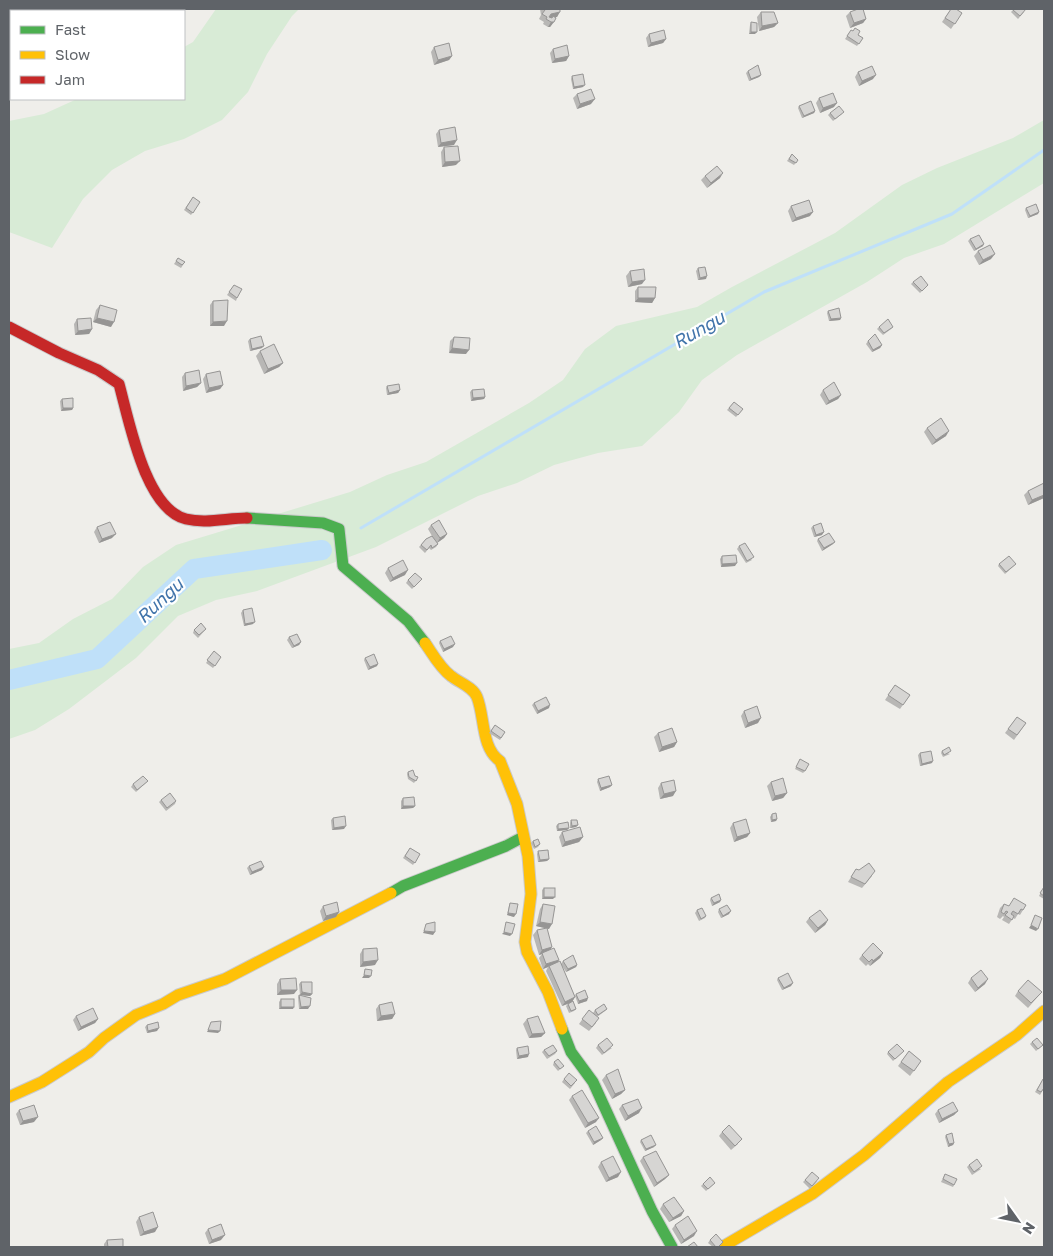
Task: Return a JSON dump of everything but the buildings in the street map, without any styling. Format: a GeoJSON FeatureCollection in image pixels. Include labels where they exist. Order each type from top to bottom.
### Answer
{"type":"FeatureCollection","features":[{"type":"Feature","properties":{"kind":"street"},"geometry":{"type":"LineString","coordinates":[[9,327],[58,353],[98,370],[119,384],[139,455],[149,482],[159,499],[170,512],[186,519],[214,521],[233,518],[274,519],[304,523],[323,523],[340,529],[343,566],[408,620],[446,671],[474,691],[478,699],[489,747],[494,756],[500,761],[517,804],[528,856],[530,874],[529,913],[525,942],[527,952],[548,992],[571,1052],[593,1082],[652,1211],[672,1247]]}},
{"type":"Feature","properties":{"kind":"street"},"geometry":{"type":"LineString","coordinates":[[9,1096],[42,1082],[72,1063],[136,1015],[200,986],[224,979],[403,886],[506,846],[523,837]]}},
{"type":"Feature","properties":{"kind":"street"},"geometry":{"type":"LineString","coordinates":[[722,1247],[819,1189],[864,1155],[948,1082],[1017,1035],[1044,1011]]}},
{"type":"Feature","properties":{"kind":"green space"},"geometry":{"type":"Polygon","coordinates":[[[216,9],[299,9],[292,16],[267,54],[248,92],[222,120],[184,139],[145,151],[112,170],[83,199],[52,248],[9,232],[9,121],[44,114],[75,100],[185,100],[185,46],[193,42],[216,9]]]}},
{"type":"Feature","properties":{"kind":"green space"},"geometry":{"type":"Polygon","coordinates":[[[1044,120],[1044,183],[944,244],[904,258],[867,282],[737,355],[702,380],[679,412],[642,446],[598,453],[554,465],[517,483],[478,496],[376,547],[257,591],[216,600],[178,616],[136,658],[69,709],[35,730],[9,739],[9,649],[39,643],[73,619],[112,599],[143,567],[176,545],[350,492],[387,475],[426,462],[529,403],[563,380],[585,349],[616,326],[697,307],[835,233],[902,185],[937,168],[1013,138],[1044,120]]]}},
{"type":"Feature","properties":{"kind":"waterway","name":"Rungu"},"geometry":{"type":"LineString","coordinates":[[361,528],[764,292],[952,214],[1044,150]]}},
{"type":"Feature","properties":{"kind":"waterway","name":"Rungu"},"geometry":{"type":"LineString","coordinates":[[9,680],[97,659],[194,569],[322,550]]}},
{"type":"Feature","properties":{"kind":"traffic: fast"},"geometry":{"type":"LineString","coordinates":[[247,518],[323,523],[339,529],[343,566],[408,621],[425,643]]}},
{"type":"Feature","properties":{"kind":"traffic: fast"},"geometry":{"type":"LineString","coordinates":[[391,893],[403,886],[506,846],[523,837]]}},
{"type":"Feature","properties":{"kind":"traffic: fast"},"geometry":{"type":"LineString","coordinates":[[562,1029],[571,1052],[593,1082],[652,1211],[672,1247]]}},
{"type":"Feature","properties":{"kind":"traffic: slow"},"geometry":{"type":"LineString","coordinates":[[425,643],[443,669],[469,688],[477,697],[486,740],[494,755],[500,761],[517,804],[528,856],[531,894],[525,942],[527,952],[548,992],[562,1029]]}},
{"type":"Feature","properties":{"kind":"traffic: slow"},"geometry":{"type":"LineString","coordinates":[[9,1097],[42,1082],[72,1063],[136,1015],[163,1004],[178,995],[225,979],[391,893]]}},
{"type":"Feature","properties":{"kind":"traffic: slow"},"geometry":{"type":"LineString","coordinates":[[722,1247],[812,1194],[864,1155],[948,1082],[1017,1035],[1044,1011]]}},
{"type":"Feature","properties":{"kind":"traffic: jam"},"geometry":{"type":"LineString","coordinates":[[9,327],[59,353],[98,370],[119,384],[134,440],[149,481],[160,499],[172,512],[186,519],[194,520],[209,521],[247,518]]}}]}
